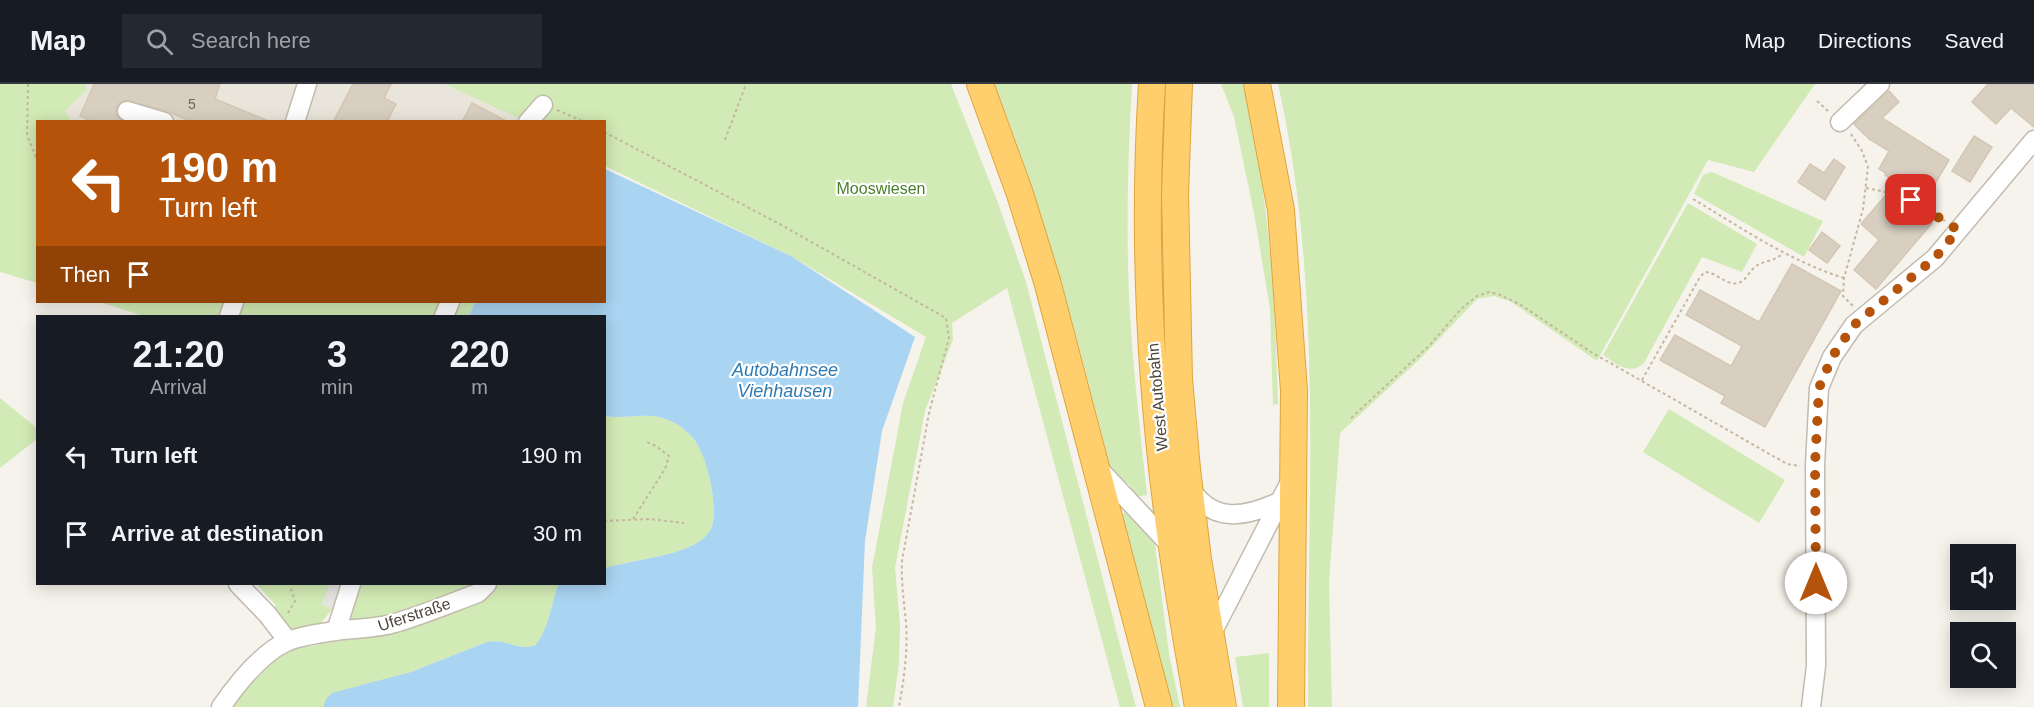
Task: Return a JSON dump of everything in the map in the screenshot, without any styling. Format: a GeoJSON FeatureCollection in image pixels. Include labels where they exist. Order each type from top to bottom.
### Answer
{"type":"FeatureCollection","features":[{"type":"Feature","properties":{"kind":"highway"},"geometry":{"type":"LineString","coordinates":[[980,84],[1020,194],[1047,281],[1158,707]]}},
{"type":"Feature","properties":{"kind":"highway","name":"West Autobahn"},"geometry":{"type":"LineString","coordinates":[[1152,84],[1148,193],[1149,294],[1155,392],[1172,547],[1198,707]]}},
{"type":"Feature","properties":{"kind":"highway","name":"West Autobahn"},"geometry":{"type":"LineString","coordinates":[[1179,84],[1175,194],[1179,379],[1189,484],[1223,707]]}},
{"type":"Feature","properties":{"kind":"highway"},"geometry":{"type":"LineString","coordinates":[[1257,84],[1281,210],[1294,391],[1291,707]]}},
{"type":"Feature","properties":{"kind":"street"},"geometry":{"type":"LineString","coordinates":[[297,120],[307,84]]}},
{"type":"Feature","properties":{"kind":"street"},"geometry":{"type":"LineString","coordinates":[[1840,122],[1880,84]]}},
{"type":"Feature","properties":{"kind":"street"},"geometry":{"type":"LineString","coordinates":[[530,120],[543,105]]}},
{"type":"Feature","properties":{"kind":"street"},"geometry":{"type":"LineString","coordinates":[[127,111],[157,120]]}},
{"type":"Feature","properties":{"kind":"street"},"geometry":{"type":"LineString","coordinates":[[1810,707],[1816,666],[1815,465],[1819,388],[1832,357],[1854,325],[1935,258],[2034,140]]}},
{"type":"Feature","properties":{"kind":"street"},"geometry":{"type":"LineString","coordinates":[[1096,465],[1172,547]]}},
{"type":"Feature","properties":{"kind":"street"},"geometry":{"type":"LineString","coordinates":[[1211,635],[1292,478]]}},
{"type":"Feature","properties":{"kind":"street"},"geometry":{"type":"LineString","coordinates":[[1189,484],[1195,496],[1210,509],[1230,515],[1257,512],[1281,501]]}},
{"type":"Feature","properties":{"kind":"street"},"geometry":{"type":"LineString","coordinates":[[239,585],[288,642]]}},
{"type":"Feature","properties":{"kind":"street"},"geometry":{"type":"LineString","coordinates":[[336,631],[351,585]]}},
{"type":"Feature","properties":{"kind":"street","name":"Uferstraße"},"geometry":{"type":"LineString","coordinates":[[221,707],[233,690],[260,662],[275,649],[288,642],[336,631],[368,629],[395,623],[478,593],[486,585]]}},
{"type":"Feature","properties":{"kind":"path"},"geometry":{"type":"LineString","coordinates":[[28,84],[27,135],[36,157]]}},
{"type":"Feature","properties":{"kind":"path"},"geometry":{"type":"LineString","coordinates":[[725,140],[746,84]]}},
{"type":"Feature","properties":{"kind":"path"},"geometry":{"type":"LineString","coordinates":[[1817,101],[1840,122],[1862,151],[1868,167],[1863,209],[1844,278],[1843,296],[1864,316]]}},
{"type":"Feature","properties":{"kind":"path"},"geometry":{"type":"LineString","coordinates":[[543,105],[580,120]]}},
{"type":"Feature","properties":{"kind":"path"},"geometry":{"type":"LineString","coordinates":[[606,133],[776,222],[946,318],[949,338],[929,412],[902,561],[906,664],[899,707]]}},
{"type":"Feature","properties":{"kind":"path"},"geometry":{"type":"LineString","coordinates":[[1866,188],[1889,192],[1911,200],[1958,230]]}},
{"type":"Feature","properties":{"kind":"path"},"geometry":{"type":"LineString","coordinates":[[1693,199],[1783,253],[1844,278]]}},
{"type":"Feature","properties":{"kind":"path"},"geometry":{"type":"LineString","coordinates":[[1642,380],[1705,272],[1712,272],[1730,283],[1738,284],[1744,282],[1754,267],[1764,262],[1777,260],[1783,253]]}},
{"type":"Feature","properties":{"kind":"path"},"geometry":{"type":"LineString","coordinates":[[1351,418],[1430,345],[1461,309],[1477,296],[1489,292],[1521,305],[1591,352],[1787,464],[1815,465]]}},
{"type":"Feature","properties":{"kind":"path"},"geometry":{"type":"LineString","coordinates":[[633,519],[665,469],[669,456],[647,442]]}},
{"type":"Feature","properties":{"kind":"path"},"geometry":{"type":"LineString","coordinates":[[606,521],[633,519],[684,523]]}},
{"type":"Feature","properties":{"kind":"path"},"geometry":{"type":"LineString","coordinates":[[273,622],[279,617],[286,616],[293,606],[294,595],[290,586]]}},
{"type":"Feature","properties":{"kind":"shaded area"},"geometry":{"type":"Polygon","coordinates":[[[85,84],[444,84],[522,119],[71,120],[65,111],[87,90],[85,84]]]}},
{"type":"Feature","properties":{"kind":"shaded area"},"geometry":{"type":"Polygon","coordinates":[[[330,585],[351,585],[341,614],[322,604],[330,585]]]}},
{"type":"Feature","properties":{"kind":"green space"},"geometry":{"type":"Polygon","coordinates":[[[0,84],[85,84],[87,90],[65,111],[71,120],[36,120],[36,283],[0,272],[0,84]]]}},
{"type":"Feature","properties":{"kind":"green space","name":"Mooswiesen"},"geometry":{"type":"Polygon","coordinates":[[[444,84],[951,84],[1026,282],[1136,707],[1120,707],[1007,288],[952,323],[953,340],[925,411],[895,568],[900,625],[899,663],[893,707],[866,707],[876,627],[872,568],[903,403],[926,337],[791,256],[606,166],[606,120],[523,120],[444,84]]]}},
{"type":"Feature","properties":{"kind":"green space"},"geometry":{"type":"Polygon","coordinates":[[[994,84],[1132,84],[1128,189],[1129,294],[1147,495],[1133,497],[1130,485],[1123,480],[1114,481],[1046,231],[1013,132],[994,84]]]}},
{"type":"Feature","properties":{"kind":"green space"},"geometry":{"type":"Polygon","coordinates":[[[1221,84],[1243,84],[1259,163],[1269,243],[1275,324],[1278,404],[1273,405],[1270,309],[1254,213],[1234,117],[1221,84]]]}},
{"type":"Feature","properties":{"kind":"green space"},"geometry":{"type":"Polygon","coordinates":[[[1278,84],[1815,84],[1754,172],[1708,160],[1597,361],[1510,301],[1494,296],[1477,299],[1421,358],[1340,433],[1329,582],[1332,707],[1308,707],[1310,394],[1307,316],[1302,238],[1292,161],[1278,84]]]}},
{"type":"Feature","properties":{"kind":"green space"},"geometry":{"type":"Polygon","coordinates":[[[1712,172],[1823,221],[1804,257],[1694,194],[1703,175],[1712,172]]]}},
{"type":"Feature","properties":{"kind":"green space"},"geometry":{"type":"Polygon","coordinates":[[[1688,203],[1757,244],[1742,272],[1702,257],[1644,363],[1639,367],[1628,369],[1603,355],[1688,203]]]}},
{"type":"Feature","properties":{"kind":"green space"},"geometry":{"type":"Polygon","coordinates":[[[103,303],[442,303],[436,315],[140,315],[103,303]]]}},
{"type":"Feature","properties":{"kind":"green space"},"geometry":{"type":"Polygon","coordinates":[[[454,303],[475,303],[469,315],[448,315],[454,303]]]}},
{"type":"Feature","properties":{"kind":"green space"},"geometry":{"type":"Polygon","coordinates":[[[0,398],[36,427],[36,440],[0,468],[0,398]]]}},
{"type":"Feature","properties":{"kind":"green space"},"geometry":{"type":"Polygon","coordinates":[[[1669,409],[1785,480],[1759,523],[1643,452],[1669,409]]]}},
{"type":"Feature","properties":{"kind":"green space"},"geometry":{"type":"Polygon","coordinates":[[[606,416],[661,417],[680,426],[693,438],[700,450],[708,471],[713,495],[714,517],[711,528],[697,543],[664,555],[606,568],[606,416]]]}},
{"type":"Feature","properties":{"kind":"green space"},"geometry":{"type":"Polygon","coordinates":[[[1125,511],[1154,537],[1169,654],[1180,707],[1167,707],[1119,521],[1125,511]]]}},
{"type":"Feature","properties":{"kind":"green space"},"geometry":{"type":"Polygon","coordinates":[[[257,585],[330,585],[322,604],[332,609],[318,627],[296,632],[284,627],[269,612],[276,605],[257,585]]]}},
{"type":"Feature","properties":{"kind":"green space"},"geometry":{"type":"Polygon","coordinates":[[[356,585],[560,585],[547,624],[537,645],[523,647],[494,641],[487,642],[411,672],[326,699],[323,707],[228,707],[261,667],[270,660],[301,648],[345,640],[356,585]]]}},
{"type":"Feature","properties":{"kind":"green space"},"geometry":{"type":"Polygon","coordinates":[[[1269,653],[1269,707],[1243,707],[1235,657],[1269,653]]]}},
{"type":"Feature","properties":{"kind":"water","name":"Autobahnsee Viehhausen"},"geometry":{"type":"Polygon","coordinates":[[[606,169],[791,256],[915,337],[882,431],[865,541],[858,707],[323,707],[326,699],[332,693],[411,672],[487,642],[494,641],[523,647],[536,645],[547,624],[558,585],[606,585],[606,568],[687,548],[701,540],[711,528],[714,507],[711,483],[700,450],[690,435],[676,424],[661,417],[606,416],[606,315],[469,315],[475,303],[606,303],[606,169]]]}},
{"type":"Feature","properties":{"kind":"building"},"geometry":{"type":"Polygon","coordinates":[[[94,84],[220,84],[215,99],[266,120],[187,120],[167,111],[125,100],[116,108],[116,114],[121,120],[89,120],[80,116],[94,84]]]}},
{"type":"Feature","properties":{"kind":"building"},"geometry":{"type":"Polygon","coordinates":[[[353,84],[391,84],[384,98],[396,104],[388,120],[334,120],[353,84]]]}},
{"type":"Feature","properties":{"kind":"building"},"geometry":{"type":"Polygon","coordinates":[[[1988,84],[2034,84],[2034,127],[2011,108],[1996,124],[1972,102],[1988,84]]]}},
{"type":"Feature","properties":{"kind":"building"},"geometry":{"type":"Polygon","coordinates":[[[1889,91],[1899,102],[1882,118],[1949,160],[1919,211],[1932,223],[1876,289],[1854,270],[1879,240],[1861,224],[1885,196],[1894,181],[1879,169],[1889,151],[1869,139],[1854,124],[1889,91]]]}},
{"type":"Feature","properties":{"kind":"building"},"geometry":{"type":"Polygon","coordinates":[[[472,103],[504,120],[463,120],[472,103]]]}},
{"type":"Feature","properties":{"kind":"building"},"geometry":{"type":"Polygon","coordinates":[[[1974,136],[1992,147],[1970,182],[1952,171],[1974,136]]]}},
{"type":"Feature","properties":{"kind":"building"},"geometry":{"type":"Polygon","coordinates":[[[1834,159],[1845,167],[1825,200],[1798,182],[1810,164],[1824,173],[1834,159]]]}},
{"type":"Feature","properties":{"kind":"building"},"geometry":{"type":"Polygon","coordinates":[[[1822,232],[1840,246],[1827,263],[1809,250],[1822,232]]]}},
{"type":"Feature","properties":{"kind":"building"},"geometry":{"type":"Polygon","coordinates":[[[1792,264],[1841,291],[1765,427],[1721,403],[1725,396],[1660,360],[1675,335],[1731,366],[1742,346],[1686,315],[1700,290],[1759,322],[1792,264]]]}},
{"type":"Feature","properties":{"kind":"route"},"geometry":{"type":"LineString","coordinates":[[1816,583],[1815,465],[1819,388],[1832,357],[1854,325],[1935,258],[1958,230],[1911,200]]}}]}
